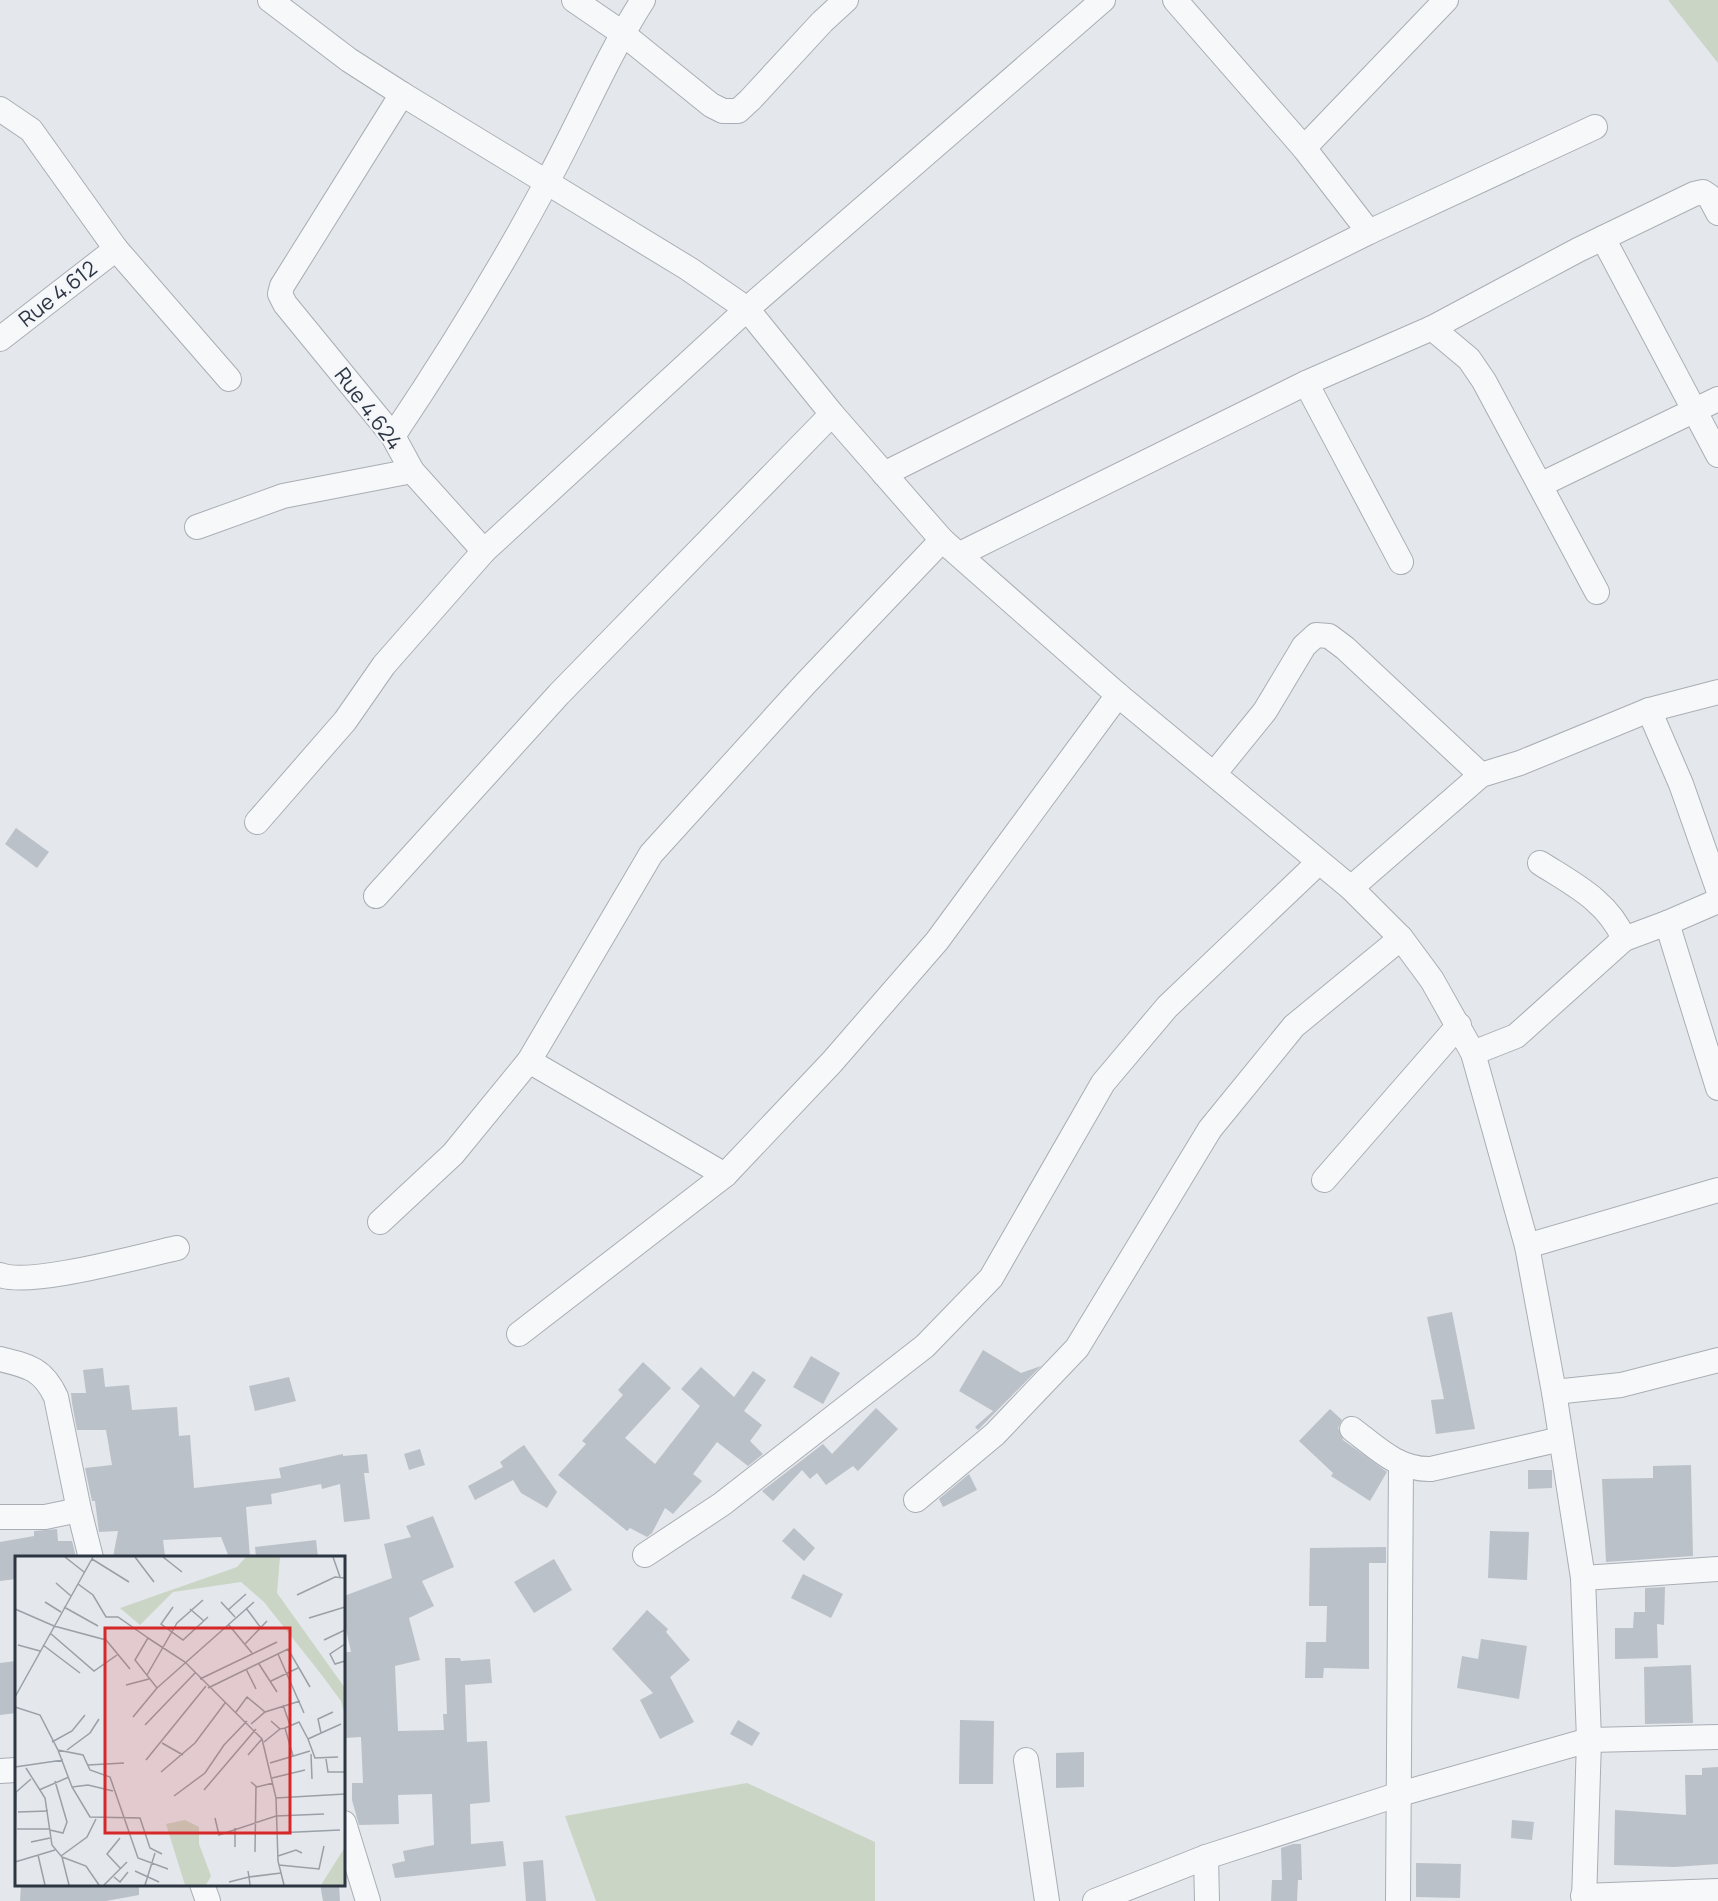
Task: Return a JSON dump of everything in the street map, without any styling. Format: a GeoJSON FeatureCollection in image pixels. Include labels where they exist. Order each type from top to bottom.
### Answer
{"type":"FeatureCollection","features":[{"type":"Feature","properties":{"kind":"street"},"geometry":{"type":"LineString","coordinates":[[270,0],[349,60],[689,269],[747,309],[832,414],[951,547],[1118,695],[1351,888],[1401,938],[1432,980],[1473,1053],[1527,1246],[1554,1392],[1584,1578],[1589,1740],[1583,1898],[1718,1891]]}},
{"type":"Feature","properties":{"kind":"street"},"geometry":{"type":"LineString","coordinates":[[574,0],[622,33],[711,105],[723,111],[738,111],[846,0]]}},
{"type":"Feature","properties":{"kind":"street"},"geometry":{"type":"LineString","coordinates":[[393,436],[461,334],[548,181],[622,33],[643,0]]}},
{"type":"Feature","properties":{"kind":"street"},"geometry":{"type":"LineString","coordinates":[[257,822],[345,721],[384,664],[484,552],[747,309],[1103,0]]}},
{"type":"Feature","properties":{"kind":"street"},"geometry":{"type":"LineString","coordinates":[[1175,0],[1304,148],[1369,232]]}},
{"type":"Feature","properties":{"kind":"street"},"geometry":{"type":"LineString","coordinates":[[1304,148],[1446,0]]}},
{"type":"Feature","properties":{"kind":"street","name":"Rue 4.624"},"geometry":{"type":"LineString","coordinates":[[402,94],[282,286],[280,294],[285,304],[393,436],[412,471],[484,552]]}},
{"type":"Feature","properties":{"kind":"street"},"geometry":{"type":"LineString","coordinates":[[3,110],[31,130],[116,249],[229,378]]}},
{"type":"Feature","properties":{"kind":"street"},"geometry":{"type":"LineString","coordinates":[[884,474],[1369,232],[1595,127]]}},
{"type":"Feature","properties":{"kind":"street"},"geometry":{"type":"LineString","coordinates":[[380,1222],[453,1154],[530,1061],[651,854],[708,789],[951,547],[1306,383],[1432,328],[1603,238],[1703,192],[1709,196],[1718,213]]}},
{"type":"Feature","properties":{"kind":"street"},"geometry":{"type":"LineString","coordinates":[[1603,238],[1718,455]]}},
{"type":"Feature","properties":{"kind":"street","name":"Rue 4.612"},"geometry":{"type":"LineString","coordinates":[[0,339],[116,249]]}},
{"type":"Feature","properties":{"kind":"street"},"geometry":{"type":"LineString","coordinates":[[1432,328],[1468,359],[1484,381],[1597,592]]}},
{"type":"Feature","properties":{"kind":"street"},"geometry":{"type":"LineString","coordinates":[[1306,383],[1401,562]]}},
{"type":"Feature","properties":{"kind":"street"},"geometry":{"type":"LineString","coordinates":[[1540,486],[1718,399]]}},
{"type":"Feature","properties":{"kind":"street"},"geometry":{"type":"LineString","coordinates":[[376,896],[559,694],[832,414]]}},
{"type":"Feature","properties":{"kind":"street"},"geometry":{"type":"LineString","coordinates":[[197,527],[283,496],[412,471]]}},
{"type":"Feature","properties":{"kind":"street"},"geometry":{"type":"LineString","coordinates":[[1214,774],[1264,711],[1304,646],[1316,635],[1329,636],[1346,648],[1482,775]]}},
{"type":"Feature","properties":{"kind":"street"},"geometry":{"type":"LineString","coordinates":[[1351,888],[1482,775],[1520,763],[1649,710],[1718,692]]}},
{"type":"Feature","properties":{"kind":"street"},"geometry":{"type":"LineString","coordinates":[[519,1334],[725,1175],[832,1062],[937,941],[1118,695]]}},
{"type":"Feature","properties":{"kind":"street"},"geometry":{"type":"LineString","coordinates":[[1649,710],[1681,784],[1718,889]]}},
{"type":"Feature","properties":{"kind":"street"},"geometry":{"type":"LineString","coordinates":[[645,1555],[722,1504],[925,1346],[942,1329],[991,1278],[1103,1083],[1167,1007],[1318,863]]}},
{"type":"Feature","properties":{"kind":"street"},"geometry":{"type":"LineString","coordinates":[[1540,863],[1598,900],[1616,922],[1624,939]]}},
{"type":"Feature","properties":{"kind":"street"},"geometry":{"type":"LineString","coordinates":[[1473,1053],[1516,1036],[1624,939],[1718,901]]}},
{"type":"Feature","properties":{"kind":"street"},"geometry":{"type":"LineString","coordinates":[[1667,923],[1718,1088]]}},
{"type":"Feature","properties":{"kind":"street"},"geometry":{"type":"LineString","coordinates":[[916,1500],[995,1434],[1077,1348],[1210,1129],[1294,1026],[1401,938]]}},
{"type":"Feature","properties":{"kind":"street"},"geometry":{"type":"LineString","coordinates":[[1324,1180],[1459,1025]]}},
{"type":"Feature","properties":{"kind":"street"},"geometry":{"type":"LineString","coordinates":[[530,1061],[725,1175]]}},
{"type":"Feature","properties":{"kind":"street"},"geometry":{"type":"LineString","coordinates":[[1527,1246],[1718,1190]]}},
{"type":"Feature","properties":{"kind":"street"},"geometry":{"type":"LineString","coordinates":[[0,1275],[7,1278],[37,1278],[177,1248]]}},
{"type":"Feature","properties":{"kind":"street"},"geometry":{"type":"LineString","coordinates":[[0,1359],[31,1367],[48,1380],[57,1397],[79,1510],[91,1556]]}},
{"type":"Feature","properties":{"kind":"street"},"geometry":{"type":"LineString","coordinates":[[1554,1392],[1621,1385],[1718,1360]]}},
{"type":"Feature","properties":{"kind":"street"},"geometry":{"type":"LineString","coordinates":[[1352,1429],[1401,1466],[1416,1470],[1431,1469],[1561,1439]]}},
{"type":"Feature","properties":{"kind":"street"},"geometry":{"type":"LineString","coordinates":[[1398,1901],[1401,1466]]}},
{"type":"Feature","properties":{"kind":"street"},"geometry":{"type":"LineString","coordinates":[[0,1517],[45,1517],[79,1510]]}},
{"type":"Feature","properties":{"kind":"street"},"geometry":{"type":"LineString","coordinates":[[1584,1578],[1718,1569]]}},
{"type":"Feature","properties":{"kind":"street"},"geometry":{"type":"LineString","coordinates":[[1095,1901],[1206,1857],[1400,1794],[1589,1740],[1718,1737]]}},
{"type":"Feature","properties":{"kind":"street"},"geometry":{"type":"LineString","coordinates":[[1026,1760],[1047,1901]]}},
{"type":"Feature","properties":{"kind":"street"},"geometry":{"type":"LineString","coordinates":[[0,1771],[15,1770]]}},
{"type":"Feature","properties":{"kind":"street"},"geometry":{"type":"LineString","coordinates":[[345,1826],[368,1901]]}},
{"type":"Feature","properties":{"kind":"street"},"geometry":{"type":"LineString","coordinates":[[1206,1857],[1207,1901]]}},
{"type":"Feature","properties":{"kind":"street"},"geometry":{"type":"LineString","coordinates":[[203,1886],[208,1901]]}},
{"type":"Feature","properties":{"kind":"green space"},"geometry":{"type":"Polygon","coordinates":[[[1668,0],[1718,0],[1718,63],[1668,0]]]}},
{"type":"Feature","properties":{"kind":"green space"},"geometry":{"type":"Polygon","coordinates":[[[747,1783],[875,1842],[875,1901],[596,1901],[565,1816],[747,1783]]]}},
{"type":"Feature","properties":{"kind":"building"},"geometry":{"type":"Polygon","coordinates":[[[16,828],[49,852],[37,868],[5,844],[16,828]]]}},
{"type":"Feature","properties":{"kind":"building"},"geometry":{"type":"Polygon","coordinates":[[[1452,1312],[1475,1429],[1436,1434],[1431,1400],[1444,1399],[1427,1317],[1452,1312]]]}},
{"type":"Feature","properties":{"kind":"building"},"geometry":{"type":"Polygon","coordinates":[[[983,1350],[1021,1373],[1041,1366],[978,1430],[975,1427],[993,1411],[959,1391],[983,1350]]]}},
{"type":"Feature","properties":{"kind":"building"},"geometry":{"type":"Polygon","coordinates":[[[811,1356],[840,1373],[823,1404],[793,1387],[811,1356]]]}},
{"type":"Feature","properties":{"kind":"building"},"geometry":{"type":"Polygon","coordinates":[[[643,1362],[671,1388],[625,1438],[655,1464],[700,1406],[681,1389],[701,1367],[734,1397],[753,1371],[766,1380],[744,1411],[762,1425],[750,1441],[763,1454],[748,1466],[717,1442],[693,1474],[702,1481],[673,1514],[665,1508],[652,1533],[647,1537],[630,1528],[627,1531],[558,1475],[586,1444],[582,1441],[623,1395],[618,1390],[643,1362]]]}},
{"type":"Feature","properties":{"kind":"building"},"geometry":{"type":"Polygon","coordinates":[[[103,1368],[105,1387],[129,1385],[132,1410],[177,1407],[179,1436],[190,1435],[194,1488],[281,1478],[279,1468],[343,1454],[343,1456],[367,1454],[369,1473],[364,1473],[370,1519],[344,1522],[340,1484],[322,1489],[321,1484],[271,1494],[272,1504],[246,1507],[250,1556],[229,1556],[221,1537],[163,1540],[165,1556],[113,1556],[118,1531],[99,1532],[95,1501],[92,1501],[85,1468],[112,1465],[106,1430],[77,1430],[72,1403],[71,1393],[86,1393],[83,1370],[103,1368]]]}},
{"type":"Feature","properties":{"kind":"building"},"geometry":{"type":"Polygon","coordinates":[[[289,1377],[296,1401],[255,1411],[249,1386],[289,1377]]]}},
{"type":"Feature","properties":{"kind":"building"},"geometry":{"type":"Polygon","coordinates":[[[876,1408],[898,1429],[858,1471],[853,1466],[826,1485],[817,1473],[810,1479],[802,1470],[773,1501],[762,1491],[823,1444],[832,1454],[876,1408]]]}},
{"type":"Feature","properties":{"kind":"building"},"geometry":{"type":"Polygon","coordinates":[[[1330,1409],[1342,1420],[1338,1428],[1343,1440],[1387,1472],[1370,1501],[1331,1476],[1333,1473],[1299,1441],[1330,1409]]]}},
{"type":"Feature","properties":{"kind":"building"},"geometry":{"type":"Polygon","coordinates":[[[524,1445],[557,1492],[547,1508],[521,1493],[513,1480],[475,1500],[468,1486],[503,1467],[500,1462],[524,1445]]]}},
{"type":"Feature","properties":{"kind":"building"},"geometry":{"type":"Polygon","coordinates":[[[420,1449],[425,1465],[409,1470],[404,1454],[420,1449]]]}},
{"type":"Feature","properties":{"kind":"building"},"geometry":{"type":"Polygon","coordinates":[[[1691,1465],[1693,1556],[1606,1562],[1602,1479],[1653,1478],[1653,1466],[1691,1465]]]}},
{"type":"Feature","properties":{"kind":"building"},"geometry":{"type":"Polygon","coordinates":[[[1528,1470],[1552,1470],[1552,1488],[1528,1489],[1528,1470]]]}},
{"type":"Feature","properties":{"kind":"building"},"geometry":{"type":"Polygon","coordinates":[[[969,1474],[977,1490],[943,1507],[939,1499],[969,1474]]]}},
{"type":"Feature","properties":{"kind":"building"},"geometry":{"type":"Polygon","coordinates":[[[433,1516],[454,1567],[422,1581],[434,1606],[409,1618],[420,1660],[395,1666],[398,1731],[444,1730],[443,1714],[447,1714],[445,1658],[460,1658],[461,1661],[490,1659],[492,1683],[465,1685],[467,1742],[487,1741],[490,1802],[470,1804],[471,1844],[503,1841],[506,1866],[395,1878],[392,1864],[405,1861],[403,1851],[434,1845],[432,1794],[398,1795],[399,1824],[359,1825],[352,1800],[352,1783],[363,1783],[361,1737],[345,1738],[345,1652],[351,1652],[345,1625],[345,1596],[392,1578],[384,1544],[411,1537],[406,1526],[433,1516]]]}},
{"type":"Feature","properties":{"kind":"building"},"geometry":{"type":"Polygon","coordinates":[[[794,1528],[815,1548],[804,1561],[782,1541],[794,1528]]]}},
{"type":"Feature","properties":{"kind":"building"},"geometry":{"type":"Polygon","coordinates":[[[57,1529],[58,1541],[72,1541],[76,1556],[15,1556],[15,1579],[0,1581],[0,1542],[34,1536],[34,1531],[57,1529]]]}},
{"type":"Feature","properties":{"kind":"building"},"geometry":{"type":"Polygon","coordinates":[[[1490,1531],[1529,1532],[1527,1580],[1488,1578],[1490,1531]]]}},
{"type":"Feature","properties":{"kind":"building"},"geometry":{"type":"Polygon","coordinates":[[[316,1540],[318,1556],[256,1556],[255,1547],[316,1540]]]}},
{"type":"Feature","properties":{"kind":"building"},"geometry":{"type":"Polygon","coordinates":[[[1386,1547],[1386,1563],[1369,1563],[1369,1669],[1324,1668],[1323,1678],[1305,1678],[1306,1642],[1326,1642],[1327,1606],[1309,1606],[1310,1548],[1386,1547]]]}},
{"type":"Feature","properties":{"kind":"building"},"geometry":{"type":"Polygon","coordinates":[[[554,1559],[572,1590],[534,1613],[514,1582],[554,1559]]]}},
{"type":"Feature","properties":{"kind":"building"},"geometry":{"type":"Polygon","coordinates":[[[803,1574],[843,1594],[831,1618],[791,1598],[803,1574]]]}},
{"type":"Feature","properties":{"kind":"building"},"geometry":{"type":"Polygon","coordinates":[[[1665,1587],[1664,1625],[1657,1624],[1658,1658],[1615,1659],[1615,1628],[1633,1628],[1634,1612],[1645,1612],[1645,1588],[1665,1587]]]}},
{"type":"Feature","properties":{"kind":"building"},"geometry":{"type":"Polygon","coordinates":[[[647,1610],[668,1629],[666,1632],[690,1660],[670,1677],[694,1722],[660,1739],[640,1700],[653,1693],[612,1649],[647,1610]]]}},
{"type":"Feature","properties":{"kind":"building"},"geometry":{"type":"Polygon","coordinates":[[[1481,1639],[1527,1646],[1519,1699],[1457,1688],[1462,1656],[1478,1659],[1481,1639]]]}},
{"type":"Feature","properties":{"kind":"building"},"geometry":{"type":"Polygon","coordinates":[[[15,1661],[15,1713],[0,1715],[0,1663],[15,1661]]]}},
{"type":"Feature","properties":{"kind":"building"},"geometry":{"type":"Polygon","coordinates":[[[1691,1665],[1693,1723],[1645,1724],[1644,1667],[1691,1665]]]}},
{"type":"Feature","properties":{"kind":"building"},"geometry":{"type":"Polygon","coordinates":[[[738,1720],[760,1733],[752,1746],[730,1734],[738,1720]]]}},
{"type":"Feature","properties":{"kind":"building"},"geometry":{"type":"Polygon","coordinates":[[[960,1720],[994,1721],[993,1784],[959,1784],[960,1720]]]}},
{"type":"Feature","properties":{"kind":"building"},"geometry":{"type":"Polygon","coordinates":[[[1084,1752],[1084,1787],[1056,1788],[1056,1753],[1084,1752]]]}},
{"type":"Feature","properties":{"kind":"building"},"geometry":{"type":"Polygon","coordinates":[[[1718,1767],[1718,1864],[1674,1867],[1614,1865],[1615,1810],[1686,1815],[1685,1775],[1702,1775],[1702,1768],[1718,1767]]]}},
{"type":"Feature","properties":{"kind":"building"},"geometry":{"type":"Polygon","coordinates":[[[1512,1820],[1534,1822],[1532,1840],[1511,1838],[1512,1820]]]}},
{"type":"Feature","properties":{"kind":"building"},"geometry":{"type":"Polygon","coordinates":[[[1301,1844],[1302,1880],[1298,1880],[1297,1901],[1271,1901],[1272,1880],[1282,1880],[1281,1848],[1301,1844]]]}},
{"type":"Feature","properties":{"kind":"building"},"geometry":{"type":"Polygon","coordinates":[[[543,1860],[546,1901],[526,1901],[523,1862],[543,1860]]]}},
{"type":"Feature","properties":{"kind":"building"},"geometry":{"type":"Polygon","coordinates":[[[1416,1863],[1461,1864],[1460,1898],[1416,1897],[1416,1863]]]}},
{"type":"Feature","properties":{"kind":"building"},"geometry":{"type":"Polygon","coordinates":[[[21,1886],[139,1886],[139,1895],[106,1901],[20,1901],[21,1886]]]}},
{"type":"Feature","properties":{"kind":"building"},"geometry":{"type":"Polygon","coordinates":[[[320,1886],[339,1886],[340,1901],[323,1901],[320,1886]]]}}]}
